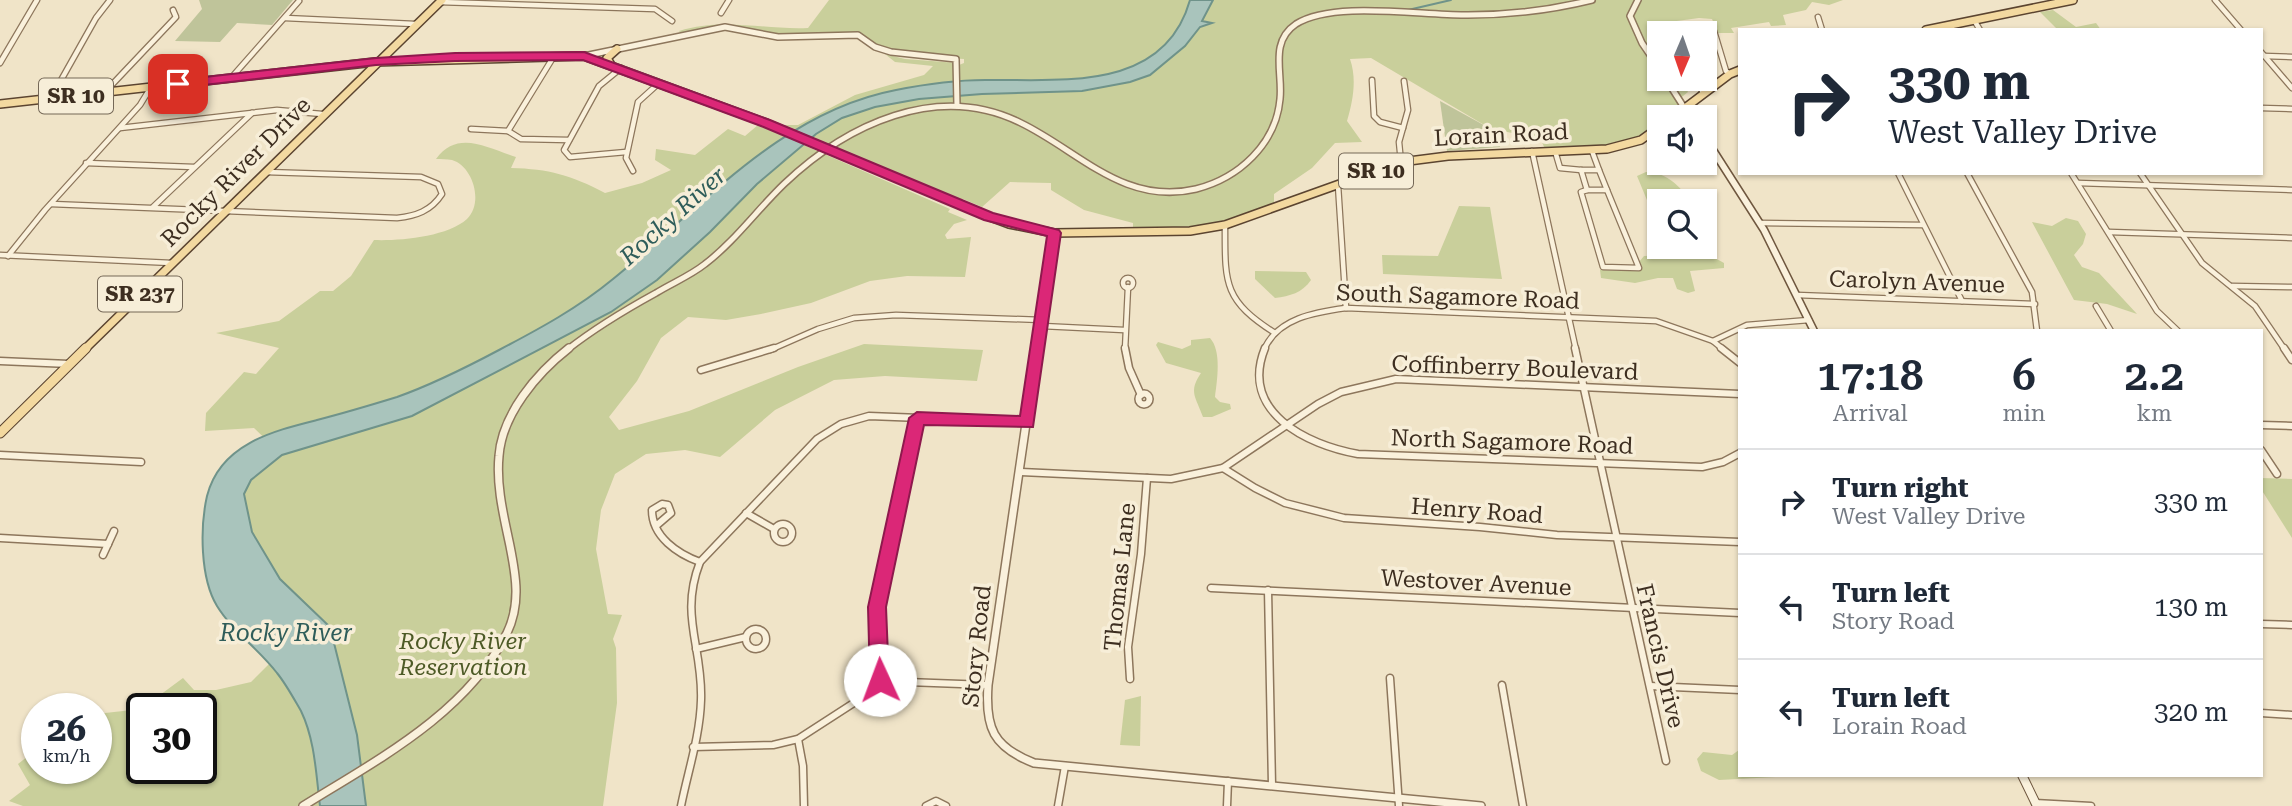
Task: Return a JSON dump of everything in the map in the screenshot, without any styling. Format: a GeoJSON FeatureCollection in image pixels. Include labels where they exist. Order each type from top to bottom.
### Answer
{"type":"FeatureCollection","features":[{"type":"Feature","properties":{"kind":"main road"},"geometry":{"type":"LineString","coordinates":[[1936,28],[2073,0]]}},
{"type":"Feature","properties":{"kind":"main road","name":"Rocky River Drive"},"geometry":{"type":"LineString","coordinates":[[0,433],[440,1]]}},
{"type":"Feature","properties":{"kind":"main road"},"geometry":{"type":"LineString","coordinates":[[611,65],[607,58],[617,49]]}},
{"type":"Feature","properties":{"kind":"main road","name":"SR 10"},"geometry":{"type":"LineString","coordinates":[[0,104],[376,62],[473,58],[584,56],[660,82]]}},
{"type":"Feature","properties":{"kind":"main road"},"geometry":{"type":"LineString","coordinates":[[1690,105],[1738,71]]}},
{"type":"Feature","properties":{"kind":"main road","name":"Lorain Road"},"geometry":{"type":"LineString","coordinates":[[660,82],[766,123],[977,212],[1009,224],[1054,233],[1160,232],[1225,225],[1401,162],[1434,157],[1592,150],[1640,140],[1647,135]]}},
{"type":"Feature","properties":{"kind":"main road"},"geometry":{"type":"LineString","coordinates":[[1717,153],[1733,175],[1760,223],[1813,329]]}},
{"type":"Feature","properties":{"kind":"main road"},"geometry":{"type":"LineString","coordinates":[[2023,777],[2036,805]]}},
{"type":"Feature","properties":{"kind":"street"},"geometry":{"type":"LineString","coordinates":[[0,63],[37,0]]}},
{"type":"Feature","properties":{"kind":"street"},"geometry":{"type":"LineString","coordinates":[[51,98],[96,18],[110,0]]}},
{"type":"Feature","properties":{"kind":"street"},"geometry":{"type":"LineString","coordinates":[[721,13],[729,0]]}},
{"type":"Feature","properties":{"kind":"street"},"geometry":{"type":"LineString","coordinates":[[303,806],[426,725],[471,683],[490,660],[515,617],[518,597],[516,574],[497,466],[502,440],[519,403],[550,363],[582,336],[703,266],[791,176],[832,142],[869,124],[957,103],[1015,118],[1097,175],[1147,191],[1193,190],[1234,173],[1264,144],[1275,122],[1279,102],[1278,51],[1281,39],[1296,24],[1332,12],[1509,14],[1555,9],[1592,0]]}},
{"type":"Feature","properties":{"kind":"street"},"geometry":{"type":"LineString","coordinates":[[1638,0],[1630,16],[1647,50]]}},
{"type":"Feature","properties":{"kind":"street"},"geometry":{"type":"LineString","coordinates":[[2215,0],[2239,28]]}},
{"type":"Feature","properties":{"kind":"street"},"geometry":{"type":"LineString","coordinates":[[231,78],[299,1]]}},
{"type":"Feature","properties":{"kind":"street"},"geometry":{"type":"LineString","coordinates":[[440,1],[655,9],[672,21]]}},
{"type":"Feature","properties":{"kind":"street"},"geometry":{"type":"LineString","coordinates":[[105,92],[176,17],[173,10]]}},
{"type":"Feature","properties":{"kind":"street"},"geometry":{"type":"LineString","coordinates":[[1818,17],[1821,28]]}},
{"type":"Feature","properties":{"kind":"street"},"geometry":{"type":"LineString","coordinates":[[285,18],[415,24]]}},
{"type":"Feature","properties":{"kind":"street"},"geometry":{"type":"LineString","coordinates":[[1974,20],[1979,28]]}},
{"type":"Feature","properties":{"kind":"street"},"geometry":{"type":"LineString","coordinates":[[584,56],[726,27],[778,37],[852,34],[861,36],[875,47],[891,52],[956,59],[957,103]]}},
{"type":"Feature","properties":{"kind":"street"},"geometry":{"type":"LineString","coordinates":[[1717,41],[1726,71],[1730,74]]}},
{"type":"Feature","properties":{"kind":"street"},"geometry":{"type":"LineString","coordinates":[[2263,54],[2292,57]]}},
{"type":"Feature","properties":{"kind":"street"},"geometry":{"type":"LineString","coordinates":[[2263,54],[2292,88]]}},
{"type":"Feature","properties":{"kind":"street"},"geometry":{"type":"LineString","coordinates":[[508,131],[554,57]]}},
{"type":"Feature","properties":{"kind":"street"},"geometry":{"type":"LineString","coordinates":[[621,68],[599,86],[564,150],[570,157],[626,152]]}},
{"type":"Feature","properties":{"kind":"street"},"geometry":{"type":"LineString","coordinates":[[1372,80],[1374,116],[1380,122],[1403,128]]}},
{"type":"Feature","properties":{"kind":"street"},"geometry":{"type":"LineString","coordinates":[[1401,162],[1399,142],[1408,110],[1405,81]]}},
{"type":"Feature","properties":{"kind":"street"},"geometry":{"type":"LineString","coordinates":[[633,171],[627,164],[626,152],[638,102],[660,82]]}},
{"type":"Feature","properties":{"kind":"street"},"geometry":{"type":"LineString","coordinates":[[8,256],[86,163],[142,103],[151,87]]}},
{"type":"Feature","properties":{"kind":"street"},"geometry":{"type":"LineString","coordinates":[[2263,108],[2292,109]]}},
{"type":"Feature","properties":{"kind":"street"},"geometry":{"type":"LineString","coordinates":[[120,128],[253,112],[292,110],[323,114]]}},
{"type":"Feature","properties":{"kind":"street"},"geometry":{"type":"LineString","coordinates":[[153,207],[253,112]]}},
{"type":"Feature","properties":{"kind":"street"},"geometry":{"type":"LineString","coordinates":[[471,129],[508,131],[521,139],[569,140]]}},
{"type":"Feature","properties":{"kind":"street"},"geometry":{"type":"LineString","coordinates":[[1592,150],[1639,268],[1602,267],[1581,192],[1607,190]]}},
{"type":"Feature","properties":{"kind":"street"},"geometry":{"type":"LineString","coordinates":[[1532,151],[1620,559]]}},
{"type":"Feature","properties":{"kind":"street"},"geometry":{"type":"LineString","coordinates":[[1555,151],[1560,168],[1600,170]]}},
{"type":"Feature","properties":{"kind":"street"},"geometry":{"type":"LineString","coordinates":[[86,163],[194,167]]}},
{"type":"Feature","properties":{"kind":"street"},"geometry":{"type":"LineString","coordinates":[[1581,170],[1587,190]]}},
{"type":"Feature","properties":{"kind":"street"},"geometry":{"type":"LineString","coordinates":[[51,204],[397,218],[420,214],[438,201],[442,194],[442,187],[435,180],[421,177],[263,172]]}},
{"type":"Feature","properties":{"kind":"street"},"geometry":{"type":"LineString","coordinates":[[1899,175],[1962,301]]}},
{"type":"Feature","properties":{"kind":"street"},"geometry":{"type":"LineString","coordinates":[[1968,175],[2032,292],[2037,329]]}},
{"type":"Feature","properties":{"kind":"street"},"geometry":{"type":"LineString","coordinates":[[2072,175],[2154,305],[2176,329]]}},
{"type":"Feature","properties":{"kind":"street"},"geometry":{"type":"LineString","coordinates":[[2141,175],[2202,263],[2255,306],[2292,360]]}},
{"type":"Feature","properties":{"kind":"street"},"geometry":{"type":"LineString","coordinates":[[2078,183],[2292,190]]}},
{"type":"Feature","properties":{"kind":"street"},"geometry":{"type":"LineString","coordinates":[[1338,185],[1346,308]]}},
{"type":"Feature","properties":{"kind":"street"},"geometry":{"type":"LineString","coordinates":[[1760,223],[1923,225]]}},
{"type":"Feature","properties":{"kind":"street"},"geometry":{"type":"LineString","coordinates":[[1225,225],[1226,284],[1231,296],[1240,309],[1254,321],[1275,333],[1263,352],[1261,383],[1264,398],[1285,427]]}},
{"type":"Feature","properties":{"kind":"street"},"geometry":{"type":"LineString","coordinates":[[2109,232],[2292,238]]}},
{"type":"Feature","properties":{"kind":"street","name":"Story Road"},"geometry":{"type":"LineString","coordinates":[[1054,233],[988,685],[988,719],[993,735],[1016,757],[1034,763],[1272,785],[1399,802],[1480,806]]}},
{"type":"Feature","properties":{"kind":"street"},"geometry":{"type":"LineString","coordinates":[[0,255],[172,263]]}},
{"type":"Feature","properties":{"kind":"street"},"geometry":{"type":"LineString","coordinates":[[2232,286],[2292,288]]}},
{"type":"Feature","properties":{"kind":"street"},"geometry":{"type":"LineString","coordinates":[[1128,287],[1124,330],[1126,363],[1141,394]]}},
{"type":"Feature","properties":{"kind":"street","name":"Carolyn Avenue"},"geometry":{"type":"LineString","coordinates":[[1797,295],[2035,304]]}},
{"type":"Feature","properties":{"kind":"street"},"geometry":{"type":"LineString","coordinates":[[2096,306],[2110,329]]}},
{"type":"Feature","properties":{"kind":"street","name":"South Sagamore Road"},"geometry":{"type":"LineString","coordinates":[[1275,333],[1309,314],[1346,308],[1656,321],[1713,341],[1738,361]]}},
{"type":"Feature","properties":{"kind":"street"},"geometry":{"type":"LineString","coordinates":[[701,370],[762,353],[834,323],[873,316],[1042,323],[1124,330]]}},
{"type":"Feature","properties":{"kind":"street"},"geometry":{"type":"LineString","coordinates":[[1713,341],[1726,331],[1747,324],[1809,320]]}},
{"type":"Feature","properties":{"kind":"street"},"geometry":{"type":"LineString","coordinates":[[0,361],[69,364]]}},
{"type":"Feature","properties":{"kind":"street","name":"Coffinberry Boulevard"},"geometry":{"type":"LineString","coordinates":[[1021,472],[1171,478],[1223,468],[1340,392],[1364,384],[1396,379],[1738,394]]}},
{"type":"Feature","properties":{"kind":"street"},"geometry":{"type":"LineString","coordinates":[[681,806],[701,699],[696,649],[687,606],[689,588],[700,562],[830,428],[848,420],[869,416],[1027,422]]}},
{"type":"Feature","properties":{"kind":"street"},"geometry":{"type":"LineString","coordinates":[[880,686],[877,607],[917,418]]}},
{"type":"Feature","properties":{"kind":"street"},"geometry":{"type":"LineString","coordinates":[[2263,425],[2292,426]]}},
{"type":"Feature","properties":{"kind":"street","name":"North Sagamore Road"},"geometry":{"type":"LineString","coordinates":[[1285,427],[1320,445],[1359,454],[1702,467],[1738,454]]}},
{"type":"Feature","properties":{"kind":"street"},"geometry":{"type":"LineString","coordinates":[[2263,453],[2277,474]]}},
{"type":"Feature","properties":{"kind":"street"},"geometry":{"type":"LineString","coordinates":[[0,455],[141,462]]}},
{"type":"Feature","properties":{"kind":"street","name":"Henry Road"},"geometry":{"type":"LineString","coordinates":[[1223,468],[1241,481],[1290,506],[1350,520],[1474,526],[1533,533],[1738,542]]}},
{"type":"Feature","properties":{"kind":"street","name":"Thomas Lane"},"geometry":{"type":"LineString","coordinates":[[1130,680],[1128,647],[1141,554],[1147,478]]}},
{"type":"Feature","properties":{"kind":"street"},"geometry":{"type":"LineString","coordinates":[[746,513],[774,529]]}},
{"type":"Feature","properties":{"kind":"street"},"geometry":{"type":"LineString","coordinates":[[657,525],[666,544],[700,562]]}},
{"type":"Feature","properties":{"kind":"street"},"geometry":{"type":"LineString","coordinates":[[103,555],[114,531]]}},
{"type":"Feature","properties":{"kind":"street"},"geometry":{"type":"LineString","coordinates":[[0,538],[108,544]]}},
{"type":"Feature","properties":{"kind":"street","name":"Francis Drive"},"geometry":{"type":"LineString","coordinates":[[1620,559],[1666,761]]}},
{"type":"Feature","properties":{"kind":"street","name":"Westover Avenue"},"geometry":{"type":"LineString","coordinates":[[1211,588],[1738,613]]}},
{"type":"Feature","properties":{"kind":"street"},"geometry":{"type":"LineString","coordinates":[[1268,590],[1272,785]]}},
{"type":"Feature","properties":{"kind":"street"},"geometry":{"type":"LineString","coordinates":[[2263,624],[2292,625]]}},
{"type":"Feature","properties":{"kind":"street"},"geometry":{"type":"LineString","coordinates":[[696,649],[746,637]]}},
{"type":"Feature","properties":{"kind":"street"},"geometry":{"type":"LineString","coordinates":[[1390,678],[1399,802]]}},
{"type":"Feature","properties":{"kind":"street"},"geometry":{"type":"LineString","coordinates":[[693,747],[773,745],[798,739],[880,686],[907,682],[988,685]]}},
{"type":"Feature","properties":{"kind":"street"},"geometry":{"type":"LineString","coordinates":[[1502,685],[1523,806]]}},
{"type":"Feature","properties":{"kind":"street"},"geometry":{"type":"LineString","coordinates":[[1650,686],[1738,690]]}},
{"type":"Feature","properties":{"kind":"street"},"geometry":{"type":"LineString","coordinates":[[2263,713],[2292,715]]}},
{"type":"Feature","properties":{"kind":"street"},"geometry":{"type":"LineString","coordinates":[[798,739],[803,766],[804,806]]}},
{"type":"Feature","properties":{"kind":"street"},"geometry":{"type":"LineString","coordinates":[[1058,806],[1065,766]]}},
{"type":"Feature","properties":{"kind":"street"},"geometry":{"type":"LineString","coordinates":[[1227,806],[1228,781]]}},
{"type":"Feature","properties":{"kind":"street"},"geometry":{"type":"LineString","coordinates":[[926,806],[936,801],[946,806]]}},
{"type":"Feature","properties":{"kind":"street"},"geometry":{"type":"LineString","coordinates":[[2036,805],[2091,806]]}},
{"type":"Feature","properties":{"kind":"green space"},"geometry":{"type":"Polygon","coordinates":[[[199,0],[293,0],[272,25],[237,23],[220,42],[175,41],[202,9],[199,0]]]}},
{"type":"Feature","properties":{"kind":"green space"},"geometry":{"type":"Polygon","coordinates":[[[829,0],[1843,0],[1829,5],[1812,2],[1806,10],[1783,15],[1786,25],[1771,26],[1769,22],[1731,28],[1734,33],[1718,33],[1717,21],[1712,19],[1647,21],[1647,91],[1688,92],[1678,100],[1681,105],[1647,105],[1647,131],[1626,144],[1545,149],[1540,138],[1491,129],[1371,58],[1350,59],[1353,90],[1347,121],[1362,142],[1335,143],[1312,168],[1274,194],[1274,206],[1220,225],[1133,229],[1133,223],[1084,210],[1051,190],[1051,183],[1010,182],[982,207],[963,199],[955,206],[780,125],[798,125],[855,95],[924,75],[933,66],[895,62],[885,54],[959,65],[964,63],[964,59],[907,56],[873,48],[861,34],[779,37],[737,28],[681,34],[679,31],[727,24],[808,28],[829,0]]]}},
{"type":"Feature","properties":{"kind":"green space"},"geometry":{"type":"Polygon","coordinates":[[[2053,10],[2076,27],[2096,23],[2100,28],[2056,28],[2040,12],[2053,10]]]}},
{"type":"Feature","properties":{"kind":"green space"},"geometry":{"type":"Polygon","coordinates":[[[1440,101],[1491,129],[1500,147],[1447,151],[1440,101]]]}},
{"type":"Feature","properties":{"kind":"green space","name":"Rocky River Reservation"},"geometry":{"type":"Polygon","coordinates":[[[758,125],[950,209],[948,212],[967,220],[954,224],[945,235],[947,239],[971,237],[965,277],[907,276],[870,281],[811,303],[761,314],[726,320],[688,317],[661,338],[637,381],[609,417],[619,430],[689,411],[798,367],[864,344],[983,350],[977,381],[885,376],[834,380],[775,410],[720,457],[685,450],[646,454],[615,474],[601,510],[596,549],[608,614],[622,615],[613,639],[616,648],[617,703],[603,806],[23,806],[9,801],[29,784],[112,784],[112,712],[126,711],[126,784],[217,784],[217,693],[163,693],[183,678],[194,690],[216,690],[251,682],[317,616],[280,579],[252,532],[244,494],[251,480],[282,455],[254,428],[205,431],[206,413],[244,372],[256,374],[279,348],[216,333],[279,321],[320,291],[333,291],[351,276],[374,240],[409,239],[435,234],[467,219],[475,204],[474,186],[470,177],[466,170],[452,160],[436,159],[454,145],[473,143],[484,146],[516,157],[511,168],[560,174],[605,193],[642,183],[671,170],[655,160],[656,149],[695,155],[728,129],[745,136],[758,125]]]}},
{"type":"Feature","properties":{"kind":"green space"},"geometry":{"type":"Polygon","coordinates":[[[1646,172],[1647,175],[1661,175],[1680,189],[1647,189],[1647,200],[1637,176],[1646,172]]]}},
{"type":"Feature","properties":{"kind":"green space"},"geometry":{"type":"Polygon","coordinates":[[[1459,206],[1490,207],[1502,279],[1383,274],[1382,255],[1438,256],[1459,206]]]}},
{"type":"Feature","properties":{"kind":"green space"},"geometry":{"type":"Polygon","coordinates":[[[2066,218],[2078,221],[2086,234],[2083,244],[2074,255],[2082,267],[2099,273],[2137,314],[2107,304],[2074,300],[2032,222],[2052,226],[2066,218]]]}},
{"type":"Feature","properties":{"kind":"green space"},"geometry":{"type":"Polygon","coordinates":[[[1647,256],[1647,259],[1717,259],[1724,263],[1724,268],[1690,271],[1695,291],[1688,293],[1677,289],[1673,278],[1635,283],[1601,278],[1600,270],[1639,271],[1639,262],[1647,256]]]}},
{"type":"Feature","properties":{"kind":"green space"},"geometry":{"type":"Polygon","coordinates":[[[1255,271],[1306,272],[1311,280],[1295,293],[1275,298],[1255,279],[1255,271]]]}},
{"type":"Feature","properties":{"kind":"green space"},"geometry":{"type":"Polygon","coordinates":[[[1210,338],[1217,358],[1215,397],[1220,402],[1230,404],[1231,409],[1212,417],[1203,417],[1194,390],[1201,373],[1166,363],[1156,345],[1158,342],[1182,349],[1191,345],[1191,340],[1210,338]]]}},
{"type":"Feature","properties":{"kind":"green space"},"geometry":{"type":"Polygon","coordinates":[[[2263,478],[2292,479],[2292,538],[2263,492],[2263,478]]]}},
{"type":"Feature","properties":{"kind":"green space"},"geometry":{"type":"Polygon","coordinates":[[[1141,696],[1140,746],[1120,745],[1125,700],[1141,696]]]}},
{"type":"Feature","properties":{"kind":"green space"},"geometry":{"type":"Polygon","coordinates":[[[1738,751],[1738,777],[1776,777],[1719,780],[1701,771],[1697,759],[1703,752],[1732,755],[1738,751]]]}},
{"type":"Feature","properties":{"kind":"water","name":"Rocky River"},"geometry":{"type":"Polygon","coordinates":[[[1190,0],[1213,0],[1202,21],[1212,23],[1200,27],[1185,46],[1150,75],[1130,82],[1082,91],[919,99],[875,107],[842,118],[816,134],[757,184],[657,280],[611,312],[412,416],[282,455],[251,480],[244,494],[252,532],[280,579],[330,627],[357,735],[366,806],[320,806],[312,745],[301,711],[277,673],[223,615],[211,595],[207,581],[203,522],[207,496],[223,464],[236,452],[266,435],[423,387],[543,326],[613,279],[744,166],[815,119],[854,102],[918,86],[974,80],[1076,79],[1106,75],[1133,66],[1158,52],[1177,30],[1190,0]]]}},
{"type":"Feature","properties":{"kind":"waterway"},"geometry":{"type":"LineString","coordinates":[[1408,10],[1451,0]]}},
{"type":"Feature","properties":{"kind":"route"},"geometry":{"type":"LineString","coordinates":[[178,84],[376,62],[455,57],[584,56],[766,123],[989,217],[1054,233],[1027,422],[917,418],[877,607],[880,680]]}}]}
